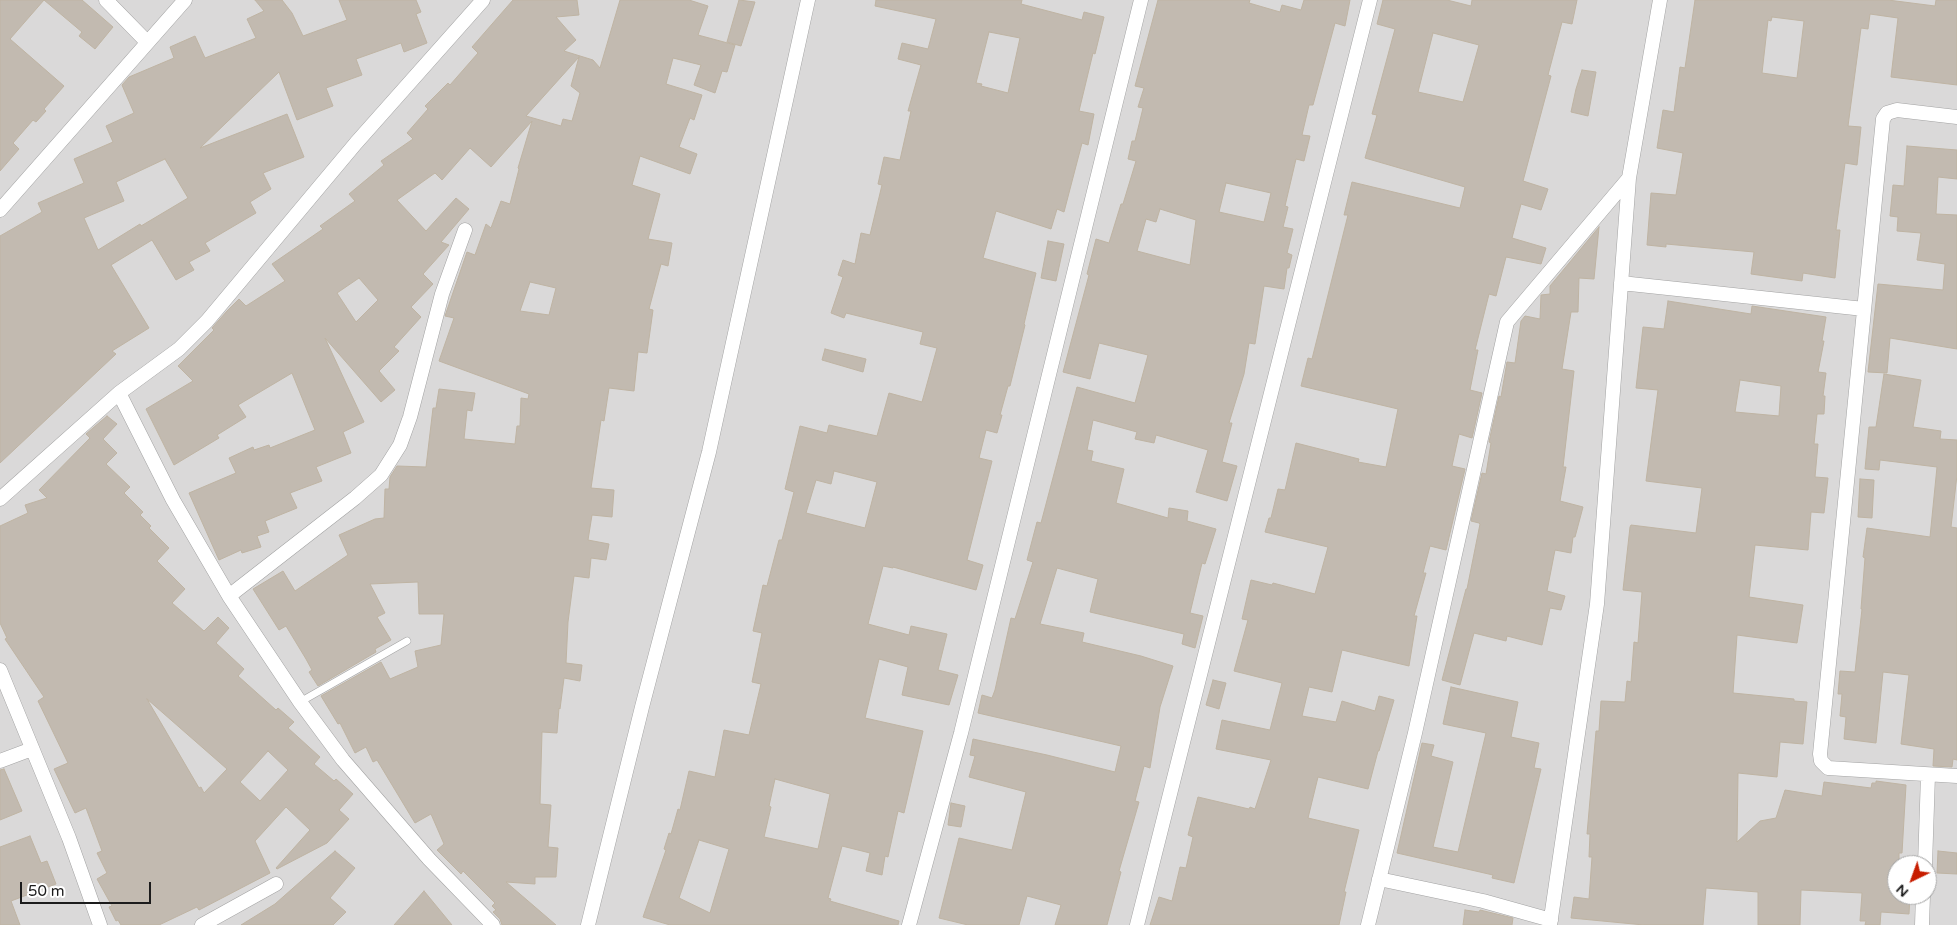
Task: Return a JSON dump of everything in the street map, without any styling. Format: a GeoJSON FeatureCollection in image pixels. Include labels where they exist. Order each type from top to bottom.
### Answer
{"type":"FeatureCollection","features":[{"type":"Feature","properties":{"kind":"street"},"geometry":{"type":"LineString","coordinates":[[106,0],[147,42]]}},
{"type":"Feature","properties":{"kind":"street"},"geometry":{"type":"LineString","coordinates":[[0,210],[185,0]]}},
{"type":"Feature","properties":{"kind":"street"},"geometry":{"type":"LineString","coordinates":[[0,499],[119,393],[179,350],[207,321],[356,143],[484,0]]}},
{"type":"Feature","properties":{"kind":"street"},"geometry":{"type":"LineString","coordinates":[[588,925],[642,707],[709,452],[808,0]]}},
{"type":"Feature","properties":{"kind":"street"},"geometry":{"type":"LineString","coordinates":[[909,925],[960,733],[1141,0]]}},
{"type":"Feature","properties":{"kind":"street"},"geometry":{"type":"LineString","coordinates":[[1138,925],[1370,0]]}},
{"type":"Feature","properties":{"kind":"street"},"geometry":{"type":"LineString","coordinates":[[1379,879],[1483,901],[1550,922],[1597,604],[1629,178],[1660,0]]}},
{"type":"Feature","properties":{"kind":"street"},"geometry":{"type":"LineString","coordinates":[[1957,118],[1897,110],[1887,113],[1883,119],[1820,754],[1821,761],[1828,768],[1957,776]]}},
{"type":"Feature","properties":{"kind":"street"},"geometry":{"type":"LineString","coordinates":[[1368,925],[1415,733],[1507,322],[1629,178]]}},
{"type":"Feature","properties":{"kind":"street"},"geometry":{"type":"LineString","coordinates":[[229,596],[355,498],[381,475],[400,446],[410,417],[442,294],[465,230]]}},
{"type":"Feature","properties":{"kind":"street"},"geometry":{"type":"LineString","coordinates":[[1621,283],[1864,309]]}},
{"type":"Feature","properties":{"kind":"street"},"geometry":{"type":"LineString","coordinates":[[119,393],[173,500],[229,596],[300,702],[342,760],[429,859],[493,925]]}},
{"type":"Feature","properties":{"kind":"street"},"geometry":{"type":"LineString","coordinates":[[0,670],[69,838],[100,925]]}},
{"type":"Feature","properties":{"kind":"street"},"geometry":{"type":"LineString","coordinates":[[0,761],[32,749]]}},
{"type":"Feature","properties":{"kind":"street"},"geometry":{"type":"LineString","coordinates":[[1924,855],[1928,775]]}},
{"type":"Feature","properties":{"kind":"street"},"geometry":{"type":"LineString","coordinates":[[202,925],[276,884]]}},
{"type":"Feature","properties":{"kind":"street"},"geometry":{"type":"LineString","coordinates":[[1922,925],[1923,905]]}},
{"type":"Feature","properties":{"kind":"lane"},"geometry":{"type":"LineString","coordinates":[[300,702],[406,641]]}},
{"type":"Feature","properties":{"kind":"shaded area"},"geometry":{"type":"Polygon","coordinates":[[[0,0],[1957,0],[1957,925],[0,925],[0,0]]]}},
{"type":"Feature","properties":{"kind":"building"},"geometry":{"type":"Polygon","coordinates":[[[0,0],[44,0],[10,39],[64,86],[44,109],[46,111],[36,122],[33,120],[13,143],[19,149],[0,171],[0,0]]]}},
{"type":"Feature","properties":{"kind":"building"},"geometry":{"type":"Polygon","coordinates":[[[44,0],[82,0],[113,27],[95,49],[79,36],[82,32],[44,0]]]}},
{"type":"Feature","properties":{"kind":"building"},"geometry":{"type":"Polygon","coordinates":[[[255,0],[282,0],[292,13],[303,36],[347,20],[339,0],[416,0],[421,12],[416,14],[427,43],[404,52],[401,43],[356,59],[362,75],[326,88],[333,106],[297,120],[279,72],[200,148],[287,114],[304,157],[263,173],[271,189],[250,202],[256,213],[205,243],[210,251],[189,262],[194,270],[176,280],[152,240],[111,265],[149,328],[112,351],[116,354],[0,463],[0,236],[42,212],[38,203],[84,183],[74,159],[113,142],[106,126],[134,113],[122,85],[129,77],[174,58],[170,47],[195,36],[205,58],[256,38],[247,19],[264,11],[255,0]],[[165,159],[116,182],[124,201],[84,218],[98,250],[140,224],[141,226],[188,198],[165,159]]]}},
{"type":"Feature","properties":{"kind":"building"},"geometry":{"type":"Polygon","coordinates":[[[513,0],[577,0],[579,15],[556,17],[576,40],[564,51],[593,60],[600,68],[620,0],[689,0],[708,6],[698,35],[735,45],[727,72],[722,71],[715,93],[694,85],[701,65],[673,58],[666,84],[702,95],[694,120],[690,118],[679,147],[697,154],[690,174],[640,156],[632,185],[660,194],[648,239],[672,243],[668,266],[661,264],[649,309],[653,310],[647,353],[638,352],[634,391],[609,388],[604,421],[601,420],[591,488],[614,490],[612,517],[592,515],[588,540],[609,544],[606,560],[591,558],[589,578],[574,576],[568,622],[566,663],[582,665],[580,681],[564,678],[557,733],[542,732],[540,804],[551,805],[548,847],[558,848],[556,877],[535,877],[535,884],[506,882],[556,925],[502,925],[500,919],[493,912],[496,910],[492,906],[495,903],[463,871],[461,874],[437,850],[444,844],[431,814],[415,823],[377,760],[373,762],[366,747],[355,753],[340,723],[338,724],[321,696],[381,662],[390,679],[418,667],[415,651],[441,645],[444,614],[419,614],[418,582],[370,584],[385,613],[377,617],[391,640],[375,649],[376,652],[318,686],[309,672],[312,670],[286,626],[279,630],[253,589],[283,571],[295,591],[348,555],[339,535],[375,519],[384,518],[385,489],[389,489],[390,477],[397,466],[426,467],[433,408],[436,408],[439,389],[475,393],[472,411],[467,410],[464,439],[515,444],[517,426],[520,426],[521,398],[528,399],[529,394],[439,361],[454,318],[445,316],[467,252],[475,255],[486,224],[491,228],[501,201],[510,204],[532,121],[491,167],[470,148],[442,180],[435,173],[397,200],[426,231],[456,198],[469,209],[441,242],[449,245],[423,274],[433,284],[411,307],[421,317],[394,347],[399,351],[379,371],[395,390],[381,402],[325,338],[364,422],[343,432],[351,453],[316,467],[322,481],[290,493],[297,508],[265,521],[269,532],[257,536],[261,547],[242,553],[241,550],[219,560],[189,493],[236,473],[229,458],[253,447],[254,450],[269,445],[270,448],[315,430],[292,373],[238,405],[246,417],[217,435],[219,438],[174,465],[146,409],[193,381],[178,366],[214,330],[212,328],[227,311],[239,299],[246,306],[285,281],[272,264],[323,229],[320,226],[355,201],[349,194],[384,165],[381,161],[413,139],[407,133],[428,109],[425,106],[448,83],[450,85],[478,53],[472,47],[513,0]],[[579,57],[526,116],[561,126],[563,119],[572,121],[580,93],[571,86],[579,57]],[[359,278],[337,293],[356,322],[378,300],[359,278]],[[530,282],[520,311],[549,315],[556,288],[530,282]]]}},
{"type":"Feature","properties":{"kind":"building"},"geometry":{"type":"Polygon","coordinates":[[[739,0],[755,2],[741,46],[727,42],[739,0]]]}},
{"type":"Feature","properties":{"kind":"building"},"geometry":{"type":"Polygon","coordinates":[[[876,0],[1022,0],[1021,4],[1082,20],[1084,12],[1104,17],[1079,111],[1094,114],[1088,145],[1082,143],[1064,212],[1057,209],[1051,229],[996,211],[983,258],[1036,273],[1025,325],[1010,386],[1008,386],[1000,415],[1002,415],[997,433],[986,430],[979,458],[992,461],[967,560],[983,565],[976,590],[893,567],[883,566],[868,624],[909,635],[911,626],[947,634],[938,670],[958,675],[949,705],[902,695],[908,667],[879,659],[865,718],[923,731],[904,813],[898,811],[888,857],[885,856],[882,875],[866,871],[870,853],[842,846],[828,898],[831,899],[830,901],[899,921],[898,925],[670,925],[643,917],[666,850],[664,849],[669,833],[671,834],[678,809],[680,810],[689,771],[715,777],[724,730],[749,735],[761,684],[752,682],[762,633],[753,631],[763,585],[767,586],[779,540],[782,540],[794,492],[785,489],[800,426],[827,433],[829,425],[877,436],[889,393],[922,402],[937,348],[920,344],[923,332],[846,313],[844,318],[831,313],[843,277],[838,275],[843,260],[855,264],[861,233],[870,235],[882,185],[878,184],[884,157],[900,160],[911,111],[908,111],[921,65],[898,59],[902,43],[928,49],[936,19],[875,6],[876,0]],[[989,32],[976,83],[1008,93],[1020,38],[989,32]],[[834,471],[831,484],[816,480],[806,513],[865,528],[877,482],[834,471]],[[775,779],[769,806],[771,807],[764,837],[818,849],[830,794],[775,779]],[[699,840],[679,898],[710,913],[729,849],[699,840]]]}},
{"type":"Feature","properties":{"kind":"building"},"geometry":{"type":"Polygon","coordinates":[[[1158,0],[1250,0],[1249,3],[1280,12],[1282,5],[1301,10],[1304,0],[1350,0],[1345,26],[1335,23],[1313,105],[1309,105],[1302,135],[1310,136],[1304,161],[1296,159],[1285,206],[1288,207],[1283,227],[1293,229],[1287,253],[1292,255],[1289,268],[1287,268],[1284,289],[1264,286],[1255,344],[1249,343],[1244,374],[1229,423],[1232,423],[1222,462],[1237,466],[1227,501],[1196,492],[1208,450],[1156,435],[1154,443],[1135,439],[1137,432],[1093,420],[1087,450],[1093,451],[1091,461],[1124,469],[1116,503],[1168,518],[1169,508],[1188,511],[1187,521],[1216,529],[1205,564],[1202,563],[1190,613],[1203,616],[1195,648],[1182,644],[1184,634],[1090,612],[1098,579],[1057,568],[1040,624],[1084,633],[1082,642],[1141,656],[1173,666],[1160,707],[1150,768],[1144,766],[1135,801],[1139,802],[1119,871],[1121,872],[1107,925],[1055,925],[1061,905],[1027,896],[1019,925],[968,925],[939,918],[959,838],[1012,850],[1026,792],[969,777],[975,756],[970,755],[973,739],[1115,772],[1121,746],[978,713],[982,695],[992,698],[995,690],[1011,618],[1015,619],[1033,562],[1027,560],[1037,522],[1041,523],[1077,387],[1135,403],[1148,355],[1099,343],[1090,379],[1063,372],[1089,275],[1087,274],[1096,239],[1109,243],[1136,161],[1128,159],[1132,141],[1135,141],[1143,108],[1138,107],[1144,88],[1135,86],[1158,0]],[[1226,183],[1219,212],[1264,222],[1271,193],[1226,183]],[[1160,209],[1156,222],[1146,219],[1137,251],[1190,265],[1196,220],[1160,209]]]}},
{"type":"Feature","properties":{"kind":"building"},"geometry":{"type":"Polygon","coordinates":[[[1383,0],[1447,0],[1471,6],[1472,0],[1577,0],[1572,24],[1562,22],[1548,75],[1551,76],[1523,181],[1548,189],[1541,210],[1521,204],[1512,238],[1546,248],[1541,264],[1506,257],[1496,296],[1489,294],[1475,350],[1478,350],[1470,390],[1482,393],[1472,438],[1459,434],[1452,466],[1465,469],[1446,550],[1430,546],[1423,573],[1426,573],[1414,616],[1417,616],[1409,666],[1342,650],[1332,692],[1309,687],[1302,716],[1336,722],[1342,701],[1375,711],[1379,696],[1394,700],[1368,789],[1318,777],[1308,818],[1359,830],[1344,892],[1346,892],[1339,925],[1150,925],[1159,897],[1172,901],[1180,867],[1186,868],[1193,837],[1188,835],[1198,797],[1255,809],[1271,760],[1216,749],[1222,720],[1270,730],[1282,683],[1234,671],[1248,620],[1242,619],[1251,580],[1272,585],[1273,583],[1315,594],[1328,547],[1265,532],[1269,518],[1271,518],[1278,489],[1285,490],[1296,443],[1359,459],[1358,462],[1386,467],[1398,409],[1301,386],[1308,358],[1312,359],[1348,215],[1344,215],[1352,182],[1460,208],[1465,187],[1365,158],[1377,115],[1372,114],[1395,29],[1377,24],[1383,0]],[[1433,33],[1418,92],[1463,102],[1479,45],[1433,33]]]}},
{"type":"Feature","properties":{"kind":"building"},"geometry":{"type":"Polygon","coordinates":[[[1695,0],[1888,0],[1935,6],[1936,0],[1957,0],[1957,85],[1891,77],[1898,18],[1870,14],[1868,29],[1861,28],[1848,126],[1861,127],[1857,165],[1845,163],[1836,230],[1840,230],[1835,278],[1803,273],[1802,281],[1751,274],[1754,252],[1666,244],[1666,247],[1647,245],[1651,193],[1676,195],[1683,153],[1657,148],[1663,110],[1674,112],[1680,67],[1685,68],[1695,0]],[[1772,17],[1771,21],[1768,20],[1762,73],[1797,78],[1804,21],[1772,17]]]}},
{"type":"Feature","properties":{"kind":"building"},"geometry":{"type":"Polygon","coordinates":[[[1582,70],[1596,72],[1588,116],[1571,112],[1582,70]]]}},
{"type":"Feature","properties":{"kind":"building"},"geometry":{"type":"Polygon","coordinates":[[[1907,146],[1957,150],[1957,179],[1938,177],[1936,214],[1957,215],[1957,349],[1890,338],[1887,373],[1868,372],[1878,284],[1943,290],[1945,264],[1917,260],[1921,233],[1897,231],[1898,217],[1890,216],[1893,185],[1904,186],[1907,146]]]}},
{"type":"Feature","properties":{"kind":"building"},"geometry":{"type":"Polygon","coordinates":[[[1599,227],[1594,279],[1579,278],[1578,312],[1571,312],[1562,369],[1574,371],[1563,467],[1566,467],[1560,501],[1583,507],[1575,537],[1573,537],[1571,553],[1555,550],[1547,591],[1565,596],[1561,610],[1550,608],[1542,645],[1507,636],[1506,641],[1474,633],[1460,685],[1442,680],[1467,589],[1480,524],[1471,521],[1482,473],[1486,474],[1491,443],[1489,442],[1499,396],[1501,397],[1507,362],[1515,363],[1521,321],[1525,316],[1540,319],[1541,295],[1550,294],[1550,286],[1599,227]]]}},
{"type":"Feature","properties":{"kind":"building"},"geometry":{"type":"Polygon","coordinates":[[[1048,241],[1064,244],[1056,281],[1041,278],[1048,241]]]}},
{"type":"Feature","properties":{"kind":"building"},"geometry":{"type":"Polygon","coordinates":[[[1668,301],[1751,314],[1752,306],[1826,317],[1818,372],[1826,373],[1823,396],[1825,396],[1824,414],[1817,414],[1814,444],[1818,444],[1815,477],[1828,478],[1824,513],[1811,512],[1808,550],[1755,545],[1749,597],[1803,605],[1797,643],[1737,635],[1733,693],[1807,702],[1803,744],[1780,742],[1777,777],[1738,773],[1737,842],[1760,821],[1776,818],[1785,790],[1822,796],[1824,782],[1871,788],[1872,783],[1876,783],[1876,781],[1906,785],[1902,853],[1899,853],[1899,855],[1887,855],[1887,905],[1909,905],[1909,914],[1881,912],[1880,925],[1865,925],[1866,921],[1860,921],[1862,893],[1801,890],[1800,925],[1758,925],[1758,892],[1706,888],[1703,925],[1644,925],[1571,918],[1574,897],[1589,899],[1592,857],[1589,857],[1590,834],[1587,834],[1596,731],[1599,731],[1601,701],[1625,702],[1627,681],[1631,682],[1634,642],[1638,643],[1642,592],[1623,590],[1630,527],[1631,525],[1696,533],[1702,488],[1646,481],[1658,390],[1636,388],[1643,327],[1664,329],[1668,301]],[[1740,380],[1735,412],[1779,416],[1781,386],[1740,380]]]}},
{"type":"Feature","properties":{"kind":"building"},"geometry":{"type":"Polygon","coordinates":[[[825,349],[866,359],[863,372],[822,360],[825,349]]]}},
{"type":"Feature","properties":{"kind":"building"},"geometry":{"type":"Polygon","coordinates":[[[1884,374],[1921,380],[1913,427],[1941,431],[1940,439],[1957,440],[1957,475],[1951,527],[1957,528],[1957,760],[1953,759],[1952,767],[1933,766],[1934,749],[1901,744],[1909,675],[1883,672],[1876,743],[1844,739],[1846,717],[1840,716],[1842,694],[1838,694],[1840,671],[1855,672],[1862,609],[1865,558],[1863,557],[1867,528],[1930,537],[1937,467],[1880,460],[1879,470],[1865,469],[1869,427],[1876,427],[1884,374]]]}},
{"type":"Feature","properties":{"kind":"building"},"geometry":{"type":"Polygon","coordinates":[[[107,416],[117,424],[103,439],[117,453],[106,464],[130,487],[124,493],[143,512],[140,515],[151,526],[149,528],[169,548],[157,561],[185,589],[172,603],[204,631],[218,617],[229,628],[216,643],[244,669],[238,676],[276,710],[278,708],[294,722],[288,728],[320,757],[314,764],[334,781],[336,779],[353,794],[339,810],[349,819],[327,843],[277,869],[310,830],[286,807],[255,841],[270,873],[199,910],[197,907],[159,925],[121,925],[118,920],[116,921],[109,907],[112,906],[97,879],[107,873],[97,853],[102,851],[86,808],[75,813],[54,769],[68,763],[38,701],[44,697],[5,639],[7,638],[0,623],[0,526],[28,513],[25,505],[47,498],[39,490],[90,438],[86,434],[107,416]],[[147,699],[199,788],[201,787],[204,793],[227,769],[147,699]],[[268,751],[240,782],[260,801],[288,770],[268,751]]]}},
{"type":"Feature","properties":{"kind":"building"},"geometry":{"type":"Polygon","coordinates":[[[1860,479],[1874,480],[1872,518],[1858,517],[1860,479]]]}},
{"type":"Feature","properties":{"kind":"building"},"geometry":{"type":"Polygon","coordinates":[[[1213,680],[1226,683],[1219,709],[1206,705],[1213,680]]]}},
{"type":"Feature","properties":{"kind":"building"},"geometry":{"type":"Polygon","coordinates":[[[1451,687],[1518,702],[1511,737],[1539,743],[1534,768],[1541,769],[1514,883],[1492,878],[1493,875],[1397,853],[1422,743],[1434,745],[1431,756],[1453,762],[1433,847],[1458,852],[1486,733],[1443,724],[1451,687]]]}},
{"type":"Feature","properties":{"kind":"building"},"geometry":{"type":"Polygon","coordinates":[[[4,769],[22,811],[0,820],[0,770],[4,769]]]}},
{"type":"Feature","properties":{"kind":"building"},"geometry":{"type":"Polygon","coordinates":[[[951,803],[965,806],[961,827],[948,825],[951,803]]]}},
{"type":"Feature","properties":{"kind":"building"},"geometry":{"type":"Polygon","coordinates":[[[30,836],[41,863],[47,861],[56,884],[11,901],[20,925],[0,925],[0,847],[30,836]]]}},
{"type":"Feature","properties":{"kind":"building"},"geometry":{"type":"Polygon","coordinates":[[[335,851],[355,868],[330,898],[346,912],[333,925],[241,925],[275,904],[335,851]]]}},
{"type":"Feature","properties":{"kind":"building"},"geometry":{"type":"Polygon","coordinates":[[[1938,851],[1957,853],[1957,874],[1937,873],[1938,851]]]}},
{"type":"Feature","properties":{"kind":"building"},"geometry":{"type":"Polygon","coordinates":[[[424,891],[452,925],[394,925],[424,891]]]}},
{"type":"Feature","properties":{"kind":"building"},"geometry":{"type":"Polygon","coordinates":[[[1465,910],[1479,912],[1480,910],[1513,918],[1512,925],[1463,925],[1465,910]]]}}]}
